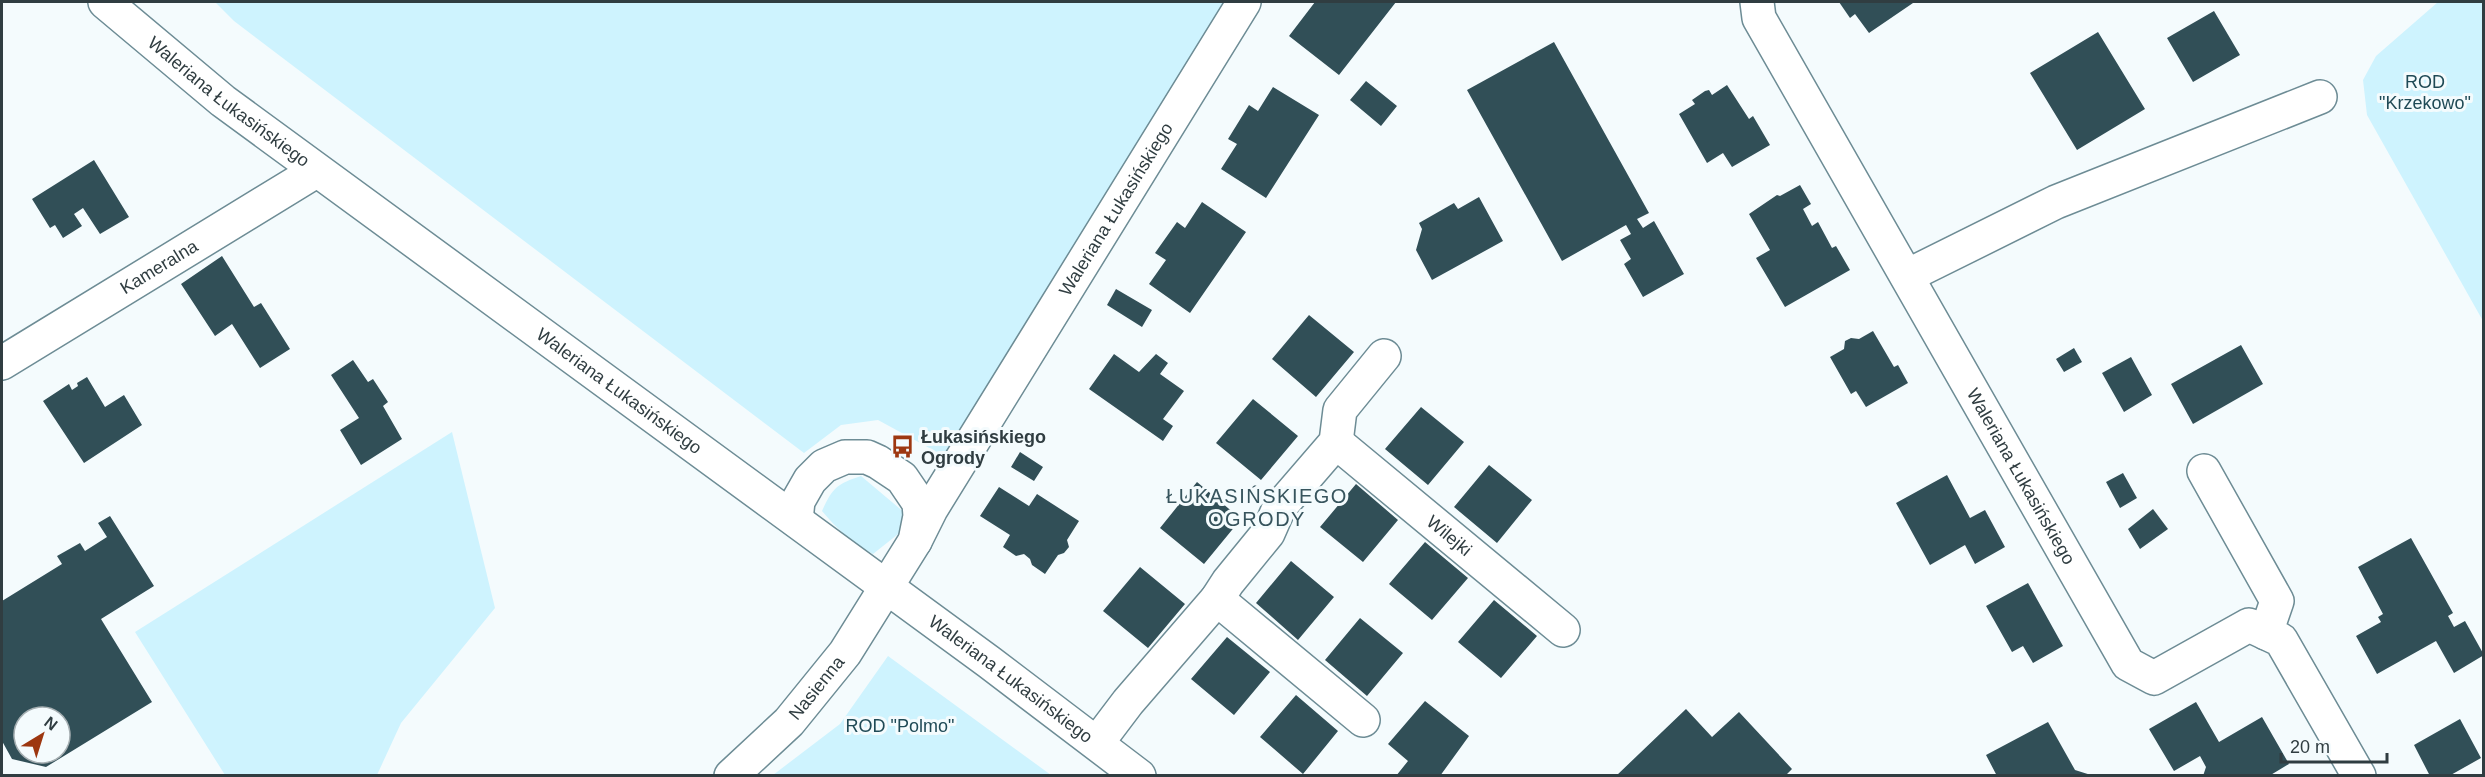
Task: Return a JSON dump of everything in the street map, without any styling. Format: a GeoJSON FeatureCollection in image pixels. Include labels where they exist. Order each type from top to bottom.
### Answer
{"type":"FeatureCollection","features":[{"type":"Feature","properties":{"kind":"street","name":"Waleriana Łukasińskiego"},"geometry":{"type":"LineString","coordinates":[[105,2],[223,101],[316,171],[796,520],[1097,743],[1138,776]]}},
{"type":"Feature","properties":{"kind":"street","name":"Waleriana Łukasińskiego"},"geometry":{"type":"LineString","coordinates":[[915,541],[932,509],[1244,2]]}},
{"type":"Feature","properties":{"kind":"street","name":"Waleriana Łukasińskiego"},"geometry":{"type":"LineString","coordinates":[[1757,2],[1759,18],[2128,664],[2154,678],[2249,625],[2266,633]]}},
{"type":"Feature","properties":{"kind":"street"},"geometry":{"type":"LineString","coordinates":[[1907,276],[2056,202],[2320,97]]}},
{"type":"Feature","properties":{"kind":"street","name":"Kameralna"},"geometry":{"type":"LineString","coordinates":[[2,363],[316,171]]}},
{"type":"Feature","properties":{"kind":"street"},"geometry":{"type":"LineString","coordinates":[[1097,743],[1128,702],[1217,599],[1268,532],[1279,508],[1336,442],[1340,410],[1384,356]]}},
{"type":"Feature","properties":{"kind":"street","name":"Wilejki"},"geometry":{"type":"LineString","coordinates":[[1336,442],[1563,630]]}},
{"type":"Feature","properties":{"kind":"street"},"geometry":{"type":"LineString","coordinates":[[796,520],[798,501],[815,473],[833,461],[845,457],[867,457],[895,472],[915,494],[919,503],[920,516],[915,541],[888,588]]}},
{"type":"Feature","properties":{"kind":"street"},"geometry":{"type":"LineString","coordinates":[[2204,471],[2277,601],[2266,633],[2281,639],[2359,776]]}},
{"type":"Feature","properties":{"kind":"street","name":"Nasienna"},"geometry":{"type":"LineString","coordinates":[[731,776],[775,736],[805,704],[845,653],[888,588]]}},
{"type":"Feature","properties":{"kind":"street"},"geometry":{"type":"LineString","coordinates":[[1217,599],[1363,720]]}},
{"type":"Feature","properties":{"kind":"green space"},"geometry":{"type":"Polygon","coordinates":[[[215,2],[1231,2],[944,456],[878,420],[841,425],[804,453],[234,21],[215,2]]]}},
{"type":"Feature","properties":{"kind":"green space","name":"ROD \"Krzekowo\""},"geometry":{"type":"Polygon","coordinates":[[[2438,2],[2483,2],[2483,321],[2367,115],[2363,80],[2376,56],[2438,2]]]}},
{"type":"Feature","properties":{"kind":"green space"},"geometry":{"type":"Polygon","coordinates":[[[452,432],[495,608],[401,723],[377,775],[225,775],[135,632],[452,432]]]}},
{"type":"Feature","properties":{"kind":"green space"},"geometry":{"type":"Polygon","coordinates":[[[861,476],[905,513],[907,527],[873,554],[845,535],[822,511],[837,488],[846,481],[861,476]]]}},
{"type":"Feature","properties":{"kind":"green space","name":"ROD \"Polmo\""},"geometry":{"type":"Polygon","coordinates":[[[888,656],[1051,775],[773,775],[840,724],[888,656]]]}},
{"type":"Feature","properties":{"kind":"building"},"geometry":{"type":"Polygon","coordinates":[[[1315,2],[1396,2],[1339,75],[1289,36],[1315,2]]]}},
{"type":"Feature","properties":{"kind":"building"},"geometry":{"type":"Polygon","coordinates":[[[1839,2],[1913,3],[1869,33],[1855,14],[1850,18],[1839,2]]]}},
{"type":"Feature","properties":{"kind":"building"},"geometry":{"type":"Polygon","coordinates":[[[2214,11],[2240,55],[2193,82],[2167,38],[2214,11]]]}},
{"type":"Feature","properties":{"kind":"building"},"geometry":{"type":"Polygon","coordinates":[[[2098,32],[2145,109],[2077,150],[2030,73],[2098,32]]]}},
{"type":"Feature","properties":{"kind":"building"},"geometry":{"type":"Polygon","coordinates":[[[1554,42],[1649,213],[1637,219],[1643,228],[1654,221],[1684,274],[1643,297],[1624,264],[1631,259],[1620,240],[1631,234],[1626,225],[1562,261],[1467,90],[1554,42]]]}},
{"type":"Feature","properties":{"kind":"building"},"geometry":{"type":"Polygon","coordinates":[[[1366,81],[1397,106],[1381,126],[1350,100],[1366,81]]]}},
{"type":"Feature","properties":{"kind":"building"},"geometry":{"type":"Polygon","coordinates":[[[1727,85],[1749,119],[1753,116],[1770,145],[1732,167],[1723,153],[1707,163],[1679,114],[1695,104],[1692,100],[1705,91],[1709,90],[1712,95],[1727,85]]]}},
{"type":"Feature","properties":{"kind":"building"},"geometry":{"type":"Polygon","coordinates":[[[1273,87],[1319,115],[1266,198],[1221,169],[1237,144],[1228,139],[1249,105],[1258,111],[1273,87]]]}},
{"type":"Feature","properties":{"kind":"building"},"geometry":{"type":"Polygon","coordinates":[[[94,160],[129,217],[100,234],[83,208],[74,214],[82,226],[63,238],[55,225],[50,228],[32,199],[94,160]]]}},
{"type":"Feature","properties":{"kind":"building"},"geometry":{"type":"Polygon","coordinates":[[[1800,185],[1811,204],[1803,209],[1812,226],[1818,222],[1832,248],[1836,246],[1850,270],[1785,307],[1756,258],[1770,250],[1749,214],[1777,195],[1780,196],[1800,185]]]}},
{"type":"Feature","properties":{"kind":"building"},"geometry":{"type":"Polygon","coordinates":[[[1479,197],[1503,241],[1432,280],[1416,250],[1422,229],[1419,223],[1454,203],[1458,209],[1479,197]]]}},
{"type":"Feature","properties":{"kind":"building"},"geometry":{"type":"Polygon","coordinates":[[[1202,202],[1246,232],[1190,313],[1149,284],[1166,260],[1155,253],[1177,222],[1185,228],[1202,202]]]}},
{"type":"Feature","properties":{"kind":"building"},"geometry":{"type":"Polygon","coordinates":[[[222,256],[254,307],[261,303],[290,349],[260,368],[232,324],[215,336],[181,284],[222,256]]]}},
{"type":"Feature","properties":{"kind":"building"},"geometry":{"type":"Polygon","coordinates":[[[1116,289],[1152,310],[1142,327],[1107,305],[1116,289]]]}},
{"type":"Feature","properties":{"kind":"building"},"geometry":{"type":"Polygon","coordinates":[[[1309,315],[1354,352],[1316,397],[1272,359],[1309,315]]]}},
{"type":"Feature","properties":{"kind":"building"},"geometry":{"type":"Polygon","coordinates":[[[1873,331],[1894,367],[1898,365],[1908,383],[1866,407],[1856,391],[1851,394],[1830,357],[1844,349],[1845,341],[1851,338],[1859,339],[1873,331]]]}},
{"type":"Feature","properties":{"kind":"building"},"geometry":{"type":"Polygon","coordinates":[[[2241,345],[2263,384],[2193,424],[2171,384],[2241,345]]]}},
{"type":"Feature","properties":{"kind":"building"},"geometry":{"type":"Polygon","coordinates":[[[2074,348],[2082,362],[2064,372],[2056,359],[2074,348]]]}},
{"type":"Feature","properties":{"kind":"building"},"geometry":{"type":"Polygon","coordinates":[[[1114,354],[1139,372],[1156,354],[1168,363],[1160,374],[1184,391],[1163,419],[1173,426],[1163,441],[1089,389],[1114,354]]]}},
{"type":"Feature","properties":{"kind":"building"},"geometry":{"type":"Polygon","coordinates":[[[2131,357],[2152,395],[2124,412],[2102,373],[2131,357]]]}},
{"type":"Feature","properties":{"kind":"building"},"geometry":{"type":"Polygon","coordinates":[[[353,360],[368,382],[373,379],[388,402],[383,406],[402,439],[361,465],[340,430],[359,418],[331,375],[353,360]]]}},
{"type":"Feature","properties":{"kind":"building"},"geometry":{"type":"Polygon","coordinates":[[[87,377],[105,407],[124,395],[142,425],[84,463],[43,401],[69,384],[72,390],[78,386],[77,383],[87,377]]]}},
{"type":"Feature","properties":{"kind":"building"},"geometry":{"type":"Polygon","coordinates":[[[1253,399],[1298,436],[1261,480],[1216,443],[1253,399]]]}},
{"type":"Feature","properties":{"kind":"building"},"geometry":{"type":"Polygon","coordinates":[[[1421,407],[1464,442],[1428,485],[1385,449],[1421,407]]]}},
{"type":"Feature","properties":{"kind":"building"},"geometry":{"type":"Polygon","coordinates":[[[1020,452],[1043,467],[1034,481],[1011,467],[1020,452]]]}},
{"type":"Feature","properties":{"kind":"building"},"geometry":{"type":"Polygon","coordinates":[[[1489,465],[1532,500],[1497,543],[1454,507],[1489,465]]]}},
{"type":"Feature","properties":{"kind":"building"},"geometry":{"type":"Polygon","coordinates":[[[2123,473],[2137,498],[2120,508],[2106,482],[2123,473]]]}},
{"type":"Feature","properties":{"kind":"building"},"geometry":{"type":"Polygon","coordinates":[[[1947,475],[1970,518],[1985,510],[2005,547],[1975,564],[1965,545],[1930,565],[1896,503],[1947,475]]]}},
{"type":"Feature","properties":{"kind":"building"},"geometry":{"type":"Polygon","coordinates":[[[1197,482],[1241,519],[1204,564],[1160,528],[1197,482]]]}},
{"type":"Feature","properties":{"kind":"building"},"geometry":{"type":"Polygon","coordinates":[[[1356,484],[1398,520],[1363,562],[1320,527],[1356,484]]]}},
{"type":"Feature","properties":{"kind":"building"},"geometry":{"type":"Polygon","coordinates":[[[999,487],[1029,506],[1037,494],[1079,521],[1067,540],[1069,547],[1064,553],[1058,555],[1045,574],[1032,565],[1030,559],[1024,554],[1016,556],[1003,547],[1010,535],[980,516],[999,487]]]}},
{"type":"Feature","properties":{"kind":"building"},"geometry":{"type":"Polygon","coordinates":[[[2153,509],[2168,529],[2140,549],[2128,529],[2153,509]]]}},
{"type":"Feature","properties":{"kind":"building"},"geometry":{"type":"Polygon","coordinates":[[[110,516],[154,586],[101,619],[152,702],[72,751],[72,705],[12,705],[12,759],[2,741],[2,601],[62,564],[57,556],[80,543],[85,551],[107,537],[98,523],[110,516]]]}},
{"type":"Feature","properties":{"kind":"building"},"geometry":{"type":"Polygon","coordinates":[[[2411,538],[2453,613],[2448,616],[2454,627],[2465,621],[2484,655],[2454,673],[2436,641],[2377,674],[2356,636],[2381,622],[2378,617],[2383,614],[2358,567],[2411,538]]]}},
{"type":"Feature","properties":{"kind":"building"},"geometry":{"type":"Polygon","coordinates":[[[1425,542],[1468,578],[1432,620],[1389,584],[1425,542]]]}},
{"type":"Feature","properties":{"kind":"building"},"geometry":{"type":"Polygon","coordinates":[[[1291,561],[1334,597],[1298,640],[1256,603],[1291,561]]]}},
{"type":"Feature","properties":{"kind":"building"},"geometry":{"type":"Polygon","coordinates":[[[1140,567],[1185,604],[1148,648],[1103,611],[1140,567]]]}},
{"type":"Feature","properties":{"kind":"building"},"geometry":{"type":"Polygon","coordinates":[[[2028,583],[2063,646],[2033,663],[2023,646],[2012,652],[1986,606],[2028,583]]]}},
{"type":"Feature","properties":{"kind":"building"},"geometry":{"type":"Polygon","coordinates":[[[1494,600],[1537,636],[1501,678],[1458,642],[1494,600]]]}},
{"type":"Feature","properties":{"kind":"building"},"geometry":{"type":"Polygon","coordinates":[[[1360,618],[1403,653],[1367,696],[1325,660],[1360,618]]]}},
{"type":"Feature","properties":{"kind":"building"},"geometry":{"type":"Polygon","coordinates":[[[1227,637],[1270,672],[1234,715],[1191,679],[1227,637]]]}},
{"type":"Feature","properties":{"kind":"building"},"geometry":{"type":"Polygon","coordinates":[[[1296,695],[1338,731],[1303,774],[1260,737],[1296,695]]]}},
{"type":"Feature","properties":{"kind":"building"},"geometry":{"type":"Polygon","coordinates":[[[1425,701],[1469,736],[1440,776],[1396,776],[1408,761],[1388,744],[1425,701]]]}},
{"type":"Feature","properties":{"kind":"building"},"geometry":{"type":"Polygon","coordinates":[[[2196,702],[2219,742],[2262,717],[2289,764],[2269,776],[2203,776],[2206,767],[2200,756],[2174,771],[2149,729],[2196,702]]]}},
{"type":"Feature","properties":{"kind":"building"},"geometry":{"type":"Polygon","coordinates":[[[1686,709],[1712,737],[1739,712],[1792,769],[1785,776],[1616,776],[1686,709]]]}},
{"type":"Feature","properties":{"kind":"building"},"geometry":{"type":"Polygon","coordinates":[[[2460,719],[2481,758],[2449,776],[2430,776],[2414,745],[2460,719]]]}},
{"type":"Feature","properties":{"kind":"building"},"geometry":{"type":"Polygon","coordinates":[[[2048,722],[2075,770],[2094,776],[1997,776],[1986,755],[2048,722]]]}},
{"type":"Feature","properties":{"kind":"place","name":"Łukasińskiego Ogrody"},"geometry":{"type":"Point","coordinates":[903,447]}},
{"type":"Feature","properties":{"kind":"district","name":"ŁUKASIŃSKIEGO OGRODY"},"geometry":{"type":"Point","coordinates":[1257,508]}}]}
